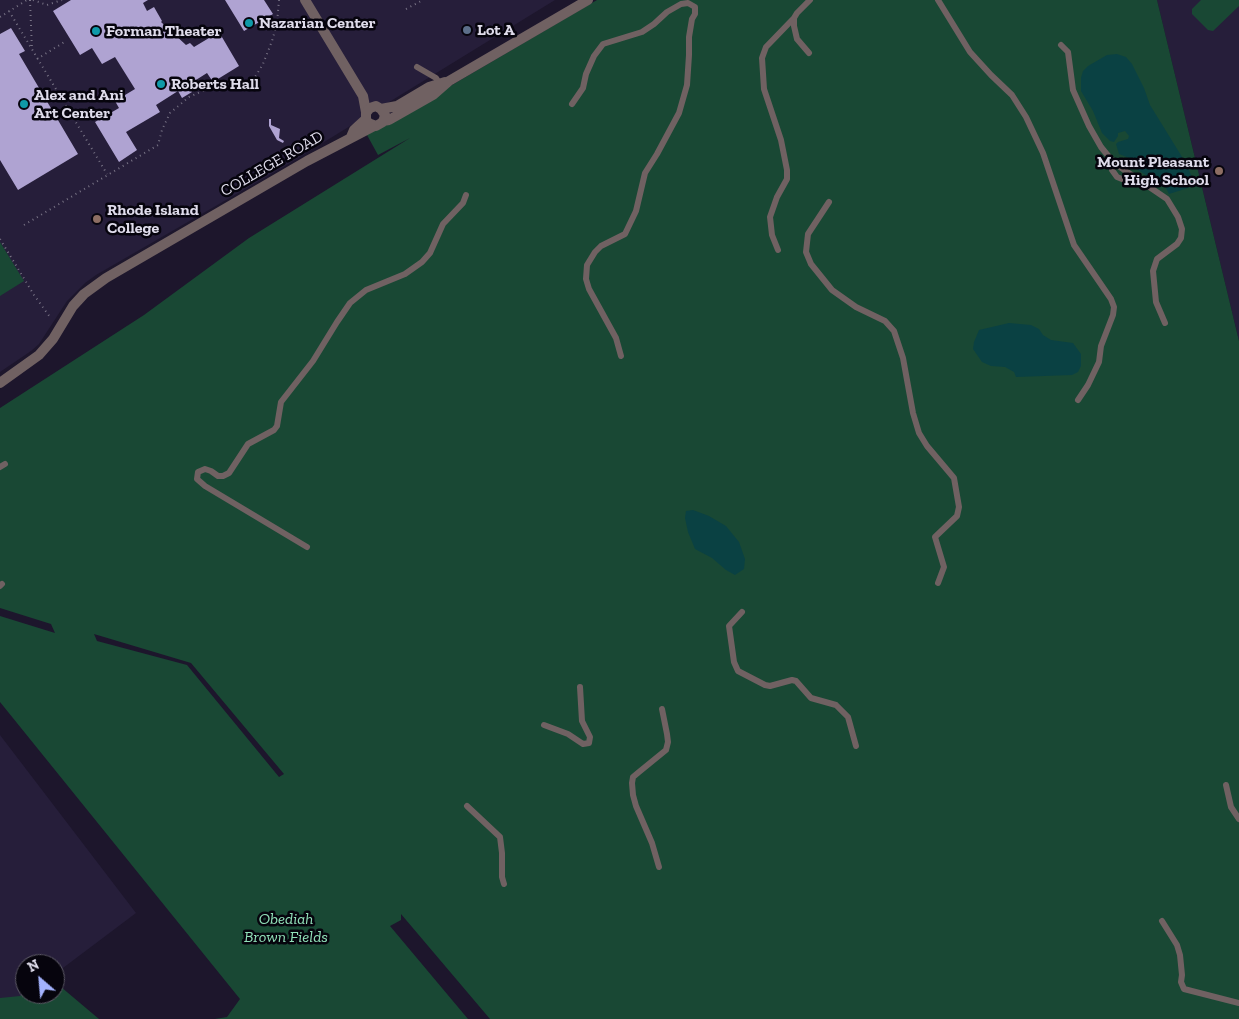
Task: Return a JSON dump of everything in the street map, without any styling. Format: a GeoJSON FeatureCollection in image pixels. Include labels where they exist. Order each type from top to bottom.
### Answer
{"type":"FeatureCollection","features":[{"type":"Feature","properties":{"kind":"street"},"geometry":{"type":"LineString","coordinates":[[305,0],[364,98],[369,100],[374,116]]}},
{"type":"Feature","properties":{"kind":"street","name":"COLLEGE ROAD"},"geometry":{"type":"LineString","coordinates":[[0,383],[39,355],[53,339],[73,306],[84,294],[106,278],[307,161],[360,134],[374,116],[389,120],[430,97],[443,84],[588,0]]}},
{"type":"Feature","properties":{"kind":"lane"},"geometry":{"type":"LineString","coordinates":[[778,250],[772,235],[770,217],[777,197],[787,179],[787,170],[781,140],[764,89],[762,58],[766,47],[810,0]]}},
{"type":"Feature","properties":{"kind":"lane"},"geometry":{"type":"LineString","coordinates":[[938,0],[967,48],[1012,95],[1026,117],[1042,153],[1074,245],[1111,299],[1114,307],[1113,315],[1101,346],[1099,362],[1078,400]]}},
{"type":"Feature","properties":{"kind":"lane"},"geometry":{"type":"LineString","coordinates":[[572,104],[583,88],[586,74],[594,56],[603,44],[642,32],[667,12],[681,4],[688,3],[695,7],[689,37],[687,86],[679,113],[658,154],[645,173],[636,212],[625,234],[601,246],[586,265],[586,279],[589,289],[616,338],[621,356]]}},
{"type":"Feature","properties":{"kind":"lane"},"geometry":{"type":"LineString","coordinates":[[794,18],[794,31],[797,39],[809,53]]}},
{"type":"Feature","properties":{"kind":"lane"},"geometry":{"type":"LineString","coordinates":[[1061,45],[1068,52],[1074,90],[1088,126],[1101,147],[1112,160],[1139,181],[1168,199],[1174,208],[1182,229],[1181,238],[1157,259],[1153,271],[1156,302],[1165,323]]}},
{"type":"Feature","properties":{"kind":"lane"},"geometry":{"type":"LineString","coordinates":[[417,67],[443,84]]}},
{"type":"Feature","properties":{"kind":"lane"},"geometry":{"type":"LineString","coordinates":[[1112,160],[1112,170],[1116,177],[1132,183],[1139,181]]}},
{"type":"Feature","properties":{"kind":"lane"},"geometry":{"type":"LineString","coordinates":[[307,547],[205,486],[197,479],[198,472],[205,469],[218,476],[229,473],[248,444],[274,430],[277,426],[281,402],[313,361],[350,303],[366,290],[405,274],[422,262],[430,253],[443,224],[463,202],[466,195]]}},
{"type":"Feature","properties":{"kind":"lane"},"geometry":{"type":"LineString","coordinates":[[829,202],[808,234],[806,252],[811,264],[832,290],[856,307],[885,321],[894,331],[903,358],[913,413],[919,433],[927,446],[954,478],[959,507],[957,516],[936,537],[944,567],[938,583]]}},
{"type":"Feature","properties":{"kind":"lane"},"geometry":{"type":"LineString","coordinates":[[742,612],[729,626],[734,662],[738,671],[765,686],[792,680],[796,681],[811,698],[836,705],[848,717],[856,746]]}},
{"type":"Feature","properties":{"kind":"lane"},"geometry":{"type":"LineString","coordinates":[[544,725],[568,734],[582,744],[589,743],[590,737],[582,721],[580,687]]}},
{"type":"Feature","properties":{"kind":"lane"},"geometry":{"type":"LineString","coordinates":[[660,867],[656,852],[636,806],[632,783],[633,777],[666,750],[668,742],[662,709]]}},
{"type":"Feature","properties":{"kind":"lane"},"geometry":{"type":"LineString","coordinates":[[1226,785],[1230,808],[1239,818]]}},
{"type":"Feature","properties":{"kind":"lane"},"geometry":{"type":"LineString","coordinates":[[467,806],[500,837],[504,884]]}},
{"type":"Feature","properties":{"kind":"lane"},"geometry":{"type":"LineString","coordinates":[[1162,921],[1177,945],[1180,955],[1181,982],[1184,989],[1239,1003]]}},
{"type":"Feature","properties":{"kind":"path"},"geometry":{"type":"LineString","coordinates":[[18,0],[21,4]]}},
{"type":"Feature","properties":{"kind":"path"},"geometry":{"type":"LineString","coordinates":[[30,0],[32,52]]}},
{"type":"Feature","properties":{"kind":"path"},"geometry":{"type":"LineString","coordinates":[[0,17],[30,0],[47,5],[62,0]]}},
{"type":"Feature","properties":{"kind":"path"},"geometry":{"type":"LineString","coordinates":[[24,226],[107,174],[158,145],[162,130],[170,113],[189,97],[212,87],[224,85],[249,87],[263,64],[272,41],[277,22],[279,0]]}},
{"type":"Feature","properties":{"kind":"path"},"geometry":{"type":"LineString","coordinates":[[406,10],[423,0]]}},
{"type":"Feature","properties":{"kind":"path"},"geometry":{"type":"LineString","coordinates":[[9,11],[107,174]]}},
{"type":"Feature","properties":{"kind":"path"},"geometry":{"type":"LineString","coordinates":[[37,59],[66,41]]}},
{"type":"Feature","properties":{"kind":"path"},"geometry":{"type":"LineString","coordinates":[[0,239],[34,295],[50,317]]}},
{"type":"Feature","properties":{"kind":"shaded area","name":"Rhode Island College"},"geometry":{"type":"Polygon","coordinates":[[[0,0],[555,0],[290,163],[96,275],[67,301],[39,344],[0,372],[0,0]]]}},
{"type":"Feature","properties":{"kind":"shaded area","name":"Mount Pleasant High School"},"geometry":{"type":"Polygon","coordinates":[[[1157,0],[1239,0],[1239,341],[1157,0]]]}},
{"type":"Feature","properties":{"kind":"shaded area"},"geometry":{"type":"Polygon","coordinates":[[[1117,54],[1126,57],[1132,64],[1150,105],[1187,165],[1193,180],[1188,188],[1169,194],[1166,188],[1135,168],[1129,158],[1119,154],[1116,144],[1128,139],[1129,136],[1125,131],[1118,133],[1114,142],[1110,141],[1102,133],[1093,111],[1081,91],[1081,78],[1083,71],[1088,66],[1107,55],[1117,54]]]}},
{"type":"Feature","properties":{"kind":"shaded area"},"geometry":{"type":"Polygon","coordinates":[[[1009,323],[1031,325],[1039,329],[1043,335],[1051,340],[1073,343],[1081,354],[1081,366],[1078,372],[1072,375],[1016,377],[1014,372],[1005,367],[991,366],[982,362],[973,349],[979,330],[1009,323]]]}},
{"type":"Feature","properties":{"kind":"shaded area"},"geometry":{"type":"Polygon","coordinates":[[[693,510],[709,516],[726,526],[739,542],[745,559],[744,569],[735,575],[712,558],[695,549],[685,518],[686,511],[693,510]]]}},
{"type":"Feature","properties":{"kind":"shaded area"},"geometry":{"type":"Polygon","coordinates":[[[0,735],[136,913],[65,966],[65,954],[15,954],[15,1003],[0,1016],[0,735]]]}},
{"type":"Feature","properties":{"kind":"green space","name":"Obediah Brown Fields"},"geometry":{"type":"Polygon","coordinates":[[[597,0],[1157,0],[1239,341],[1239,1019],[490,1019],[401,914],[401,920],[390,926],[468,1019],[215,1019],[227,1017],[240,999],[0,702],[0,616],[55,633],[51,624],[0,608],[0,408],[144,315],[249,238],[410,138],[378,155],[367,135],[597,0]],[[94,634],[97,641],[187,665],[279,777],[284,774],[191,663],[94,634]]]}},
{"type":"Feature","properties":{"kind":"green space"},"geometry":{"type":"Polygon","coordinates":[[[1201,0],[1239,0],[1239,6],[1213,31],[1208,30],[1192,14],[1192,9],[1201,0]]]}},
{"type":"Feature","properties":{"kind":"green space"},"geometry":{"type":"Polygon","coordinates":[[[0,242],[24,281],[0,296],[0,242]]]}},
{"type":"Feature","properties":{"kind":"green space"},"geometry":{"type":"Polygon","coordinates":[[[65,990],[99,1019],[0,1019],[0,998],[15,996],[15,1004],[65,1004],[65,990]]]}},
{"type":"Feature","properties":{"kind":"building","name":"Roberts Hall"},"geometry":{"type":"Polygon","coordinates":[[[71,0],[148,0],[143,3],[147,11],[154,7],[161,22],[186,45],[190,43],[194,47],[219,32],[239,66],[213,82],[207,73],[188,85],[192,92],[182,98],[178,91],[156,105],[160,112],[126,132],[137,150],[119,162],[95,122],[119,108],[115,101],[135,89],[115,57],[102,64],[92,48],[80,55],[53,11],[71,0]]]}},
{"type":"Feature","properties":{"kind":"building","name":"Nazarian Center"},"geometry":{"type":"Polygon","coordinates":[[[225,0],[264,0],[273,14],[244,31],[225,0]]]}},
{"type":"Feature","properties":{"kind":"building","name":"Alex and Ani Art Center"},"geometry":{"type":"Polygon","coordinates":[[[11,28],[25,51],[19,54],[78,154],[18,190],[0,160],[0,34],[11,28]]]}},
{"type":"Feature","properties":{"kind":"building"},"geometry":{"type":"Polygon","coordinates":[[[269,119],[271,119],[271,125],[280,129],[279,138],[284,141],[283,143],[277,140],[269,126],[269,119]]]}},
{"type":"Feature","properties":{"kind":"place","name":"Nazarian Center"},"geometry":{"type":"Point","coordinates":[249,23]}},
{"type":"Feature","properties":{"kind":"place","name":"Lot A"},"geometry":{"type":"Point","coordinates":[467,30]}},
{"type":"Feature","properties":{"kind":"place","name":"Forman Theater"},"geometry":{"type":"Point","coordinates":[96,31]}},
{"type":"Feature","properties":{"kind":"place","name":"Roberts Hall"},"geometry":{"type":"Point","coordinates":[161,84]}},
{"type":"Feature","properties":{"kind":"place","name":"Alex and Ani Art Center"},"geometry":{"type":"Point","coordinates":[24,104]}},
{"type":"Feature","properties":{"kind":"place","name":"Mount Pleasant High School"},"geometry":{"type":"Point","coordinates":[1219,171]}},
{"type":"Feature","properties":{"kind":"place","name":"Rhode Island College"},"geometry":{"type":"Point","coordinates":[97,219]}}]}
